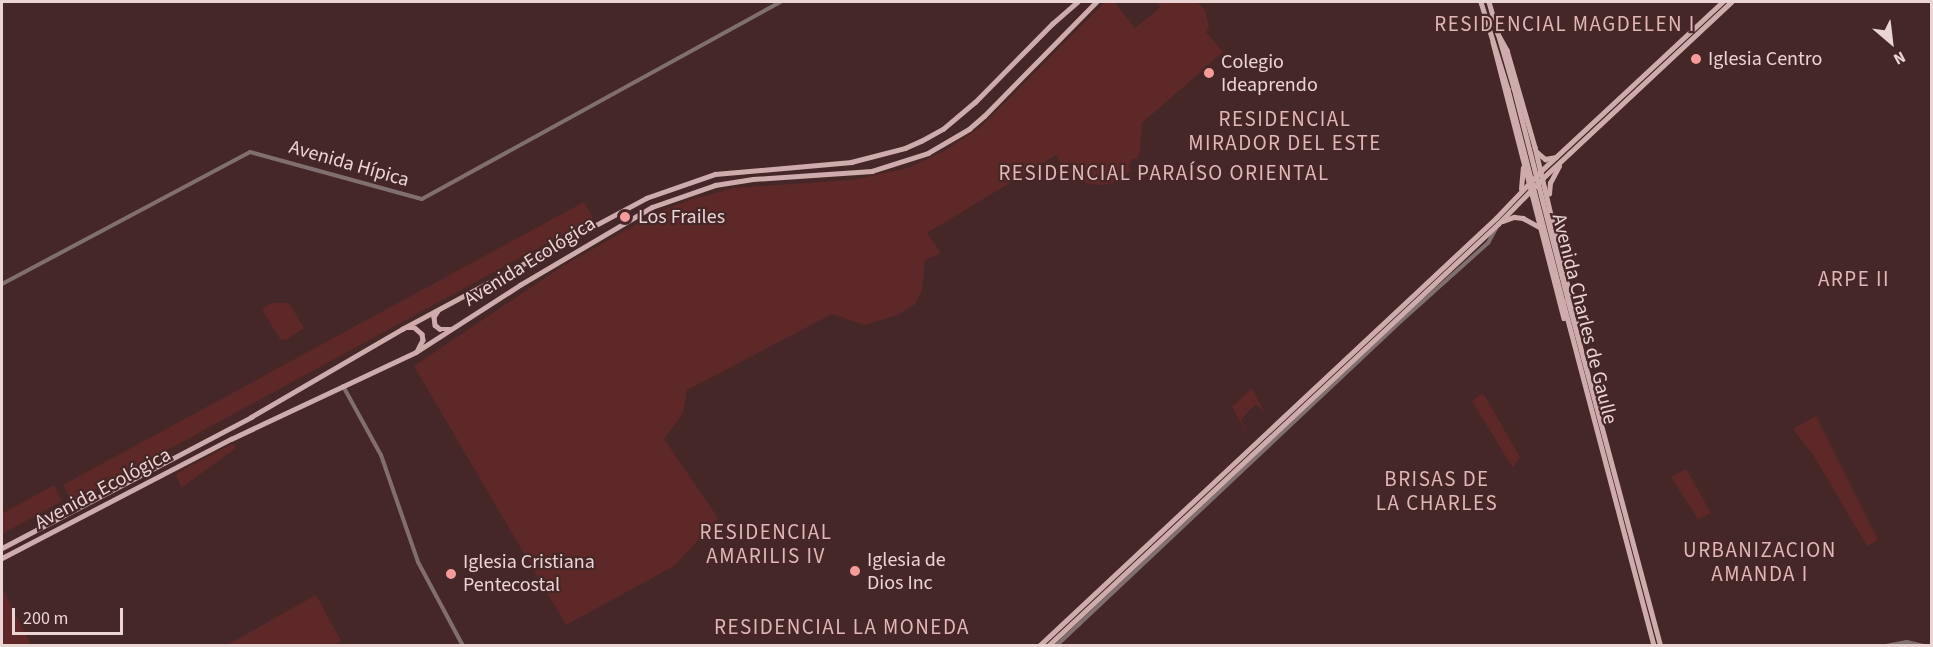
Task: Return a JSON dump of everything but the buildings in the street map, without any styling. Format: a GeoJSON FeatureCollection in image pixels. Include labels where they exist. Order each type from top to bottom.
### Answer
{"type":"FeatureCollection","features":[{"type":"Feature","properties":{"kind":"main road"},"geometry":{"type":"LineString","coordinates":[[2,548],[251,417],[442,307],[669,188],[728,172],[868,159],[921,141],[943,129],[975,102],[1077,2]]}},
{"type":"Feature","properties":{"kind":"main road","name":"Avenida Ecológica"},"geometry":{"type":"LineString","coordinates":[[2,558],[231,439],[417,352],[606,232],[652,207],[696,190],[753,179],[872,171],[928,153],[969,129],[984,116],[1096,2]]}},
{"type":"Feature","properties":{"kind":"main road","name":"Avenida Charles de Gaulle"},"geometry":{"type":"LineString","coordinates":[[1481,2],[1493,42],[1511,88]]}},
{"type":"Feature","properties":{"kind":"main road","name":"Avenida Charles de Gaulle"},"geometry":{"type":"LineString","coordinates":[[1489,2],[1565,301],[1571,339],[1636,578],[1655,635],[1661,645]]}},
{"type":"Feature","properties":{"kind":"main road"},"geometry":{"type":"LineString","coordinates":[[1048,645],[1498,224],[1563,156],[1722,2]]}},
{"type":"Feature","properties":{"kind":"main road"},"geometry":{"type":"LineString","coordinates":[[1039,645],[1510,204],[1541,171],[1563,156],[1731,2]]}},
{"type":"Feature","properties":{"kind":"main road"},"geometry":{"type":"LineString","coordinates":[[1497,32],[1507,50],[1535,147],[1553,215],[1579,338]]}},
{"type":"Feature","properties":{"kind":"main road"},"geometry":{"type":"LineString","coordinates":[[1493,42],[1558,299],[1571,339]]}},
{"type":"Feature","properties":{"kind":"main road"},"geometry":{"type":"LineString","coordinates":[[1535,147],[1545,159],[1563,156]]}},
{"type":"Feature","properties":{"kind":"main road"},"geometry":{"type":"LineString","coordinates":[[1510,204],[1524,183],[1522,153]]}},
{"type":"Feature","properties":{"kind":"main road"},"geometry":{"type":"LineString","coordinates":[[1553,215],[1549,188],[1563,156]]}},
{"type":"Feature","properties":{"kind":"main road"},"geometry":{"type":"LineString","coordinates":[[1498,224],[1514,217],[1523,218],[1540,228]]}},
{"type":"Feature","properties":{"kind":"main road","name":"Avenida Charles de Gaulle"},"geometry":{"type":"LineString","coordinates":[[1565,301],[1579,338],[1642,576],[1655,635],[1654,645]]}},
{"type":"Feature","properties":{"kind":"main road"},"geometry":{"type":"LineString","coordinates":[[442,307],[434,317],[435,325],[442,329],[453,329]]}},
{"type":"Feature","properties":{"kind":"main road"},"geometry":{"type":"LineString","coordinates":[[402,329],[415,328],[422,334],[422,344],[417,352]]}},
{"type":"Feature","properties":{"kind":"main road"},"geometry":{"type":"LineString","coordinates":[[1636,578],[1642,576]]}},
{"type":"Feature","properties":{"kind":"street","name":"Avenida Hípica"},"geometry":{"type":"LineString","coordinates":[[2,284],[249,152],[422,199],[780,2]]}},
{"type":"Feature","properties":{"kind":"street"},"geometry":{"type":"LineString","coordinates":[[1056,645],[1401,321],[1488,243],[1498,224]]}},
{"type":"Feature","properties":{"kind":"street"},"geometry":{"type":"LineString","coordinates":[[343,386],[381,455],[418,562],[463,645]]}},
{"type":"Feature","properties":{"kind":"street"},"geometry":{"type":"LineString","coordinates":[[1886,645],[1907,642],[1924,645]]}},
{"type":"Feature","properties":{"kind":"shaded area"},"geometry":{"type":"Polygon","coordinates":[[[1105,2],[1114,2],[1135,28],[1161,7],[1157,2],[1197,2],[1205,10],[1209,28],[1206,32],[1223,52],[1142,123],[1140,151],[1137,159],[1132,159],[1128,167],[1132,170],[1113,183],[1099,185],[1085,183],[1064,168],[1056,155],[927,233],[941,253],[925,260],[922,290],[915,304],[898,315],[865,325],[832,314],[687,390],[683,413],[664,439],[718,518],[674,566],[566,625],[414,366],[563,266],[656,213],[690,200],[734,188],[852,180],[908,168],[944,151],[981,127],[1105,2]]]}},
{"type":"Feature","properties":{"kind":"shaded area"},"geometry":{"type":"Polygon","coordinates":[[[584,202],[593,218],[72,502],[63,485],[584,202]]]}},
{"type":"Feature","properties":{"kind":"shaded area"},"geometry":{"type":"Polygon","coordinates":[[[272,303],[289,303],[304,328],[286,340],[280,339],[262,309],[272,303]]]}},
{"type":"Feature","properties":{"kind":"shaded area"},"geometry":{"type":"Polygon","coordinates":[[[1252,388],[1264,412],[1256,404],[1241,419],[1248,435],[1232,407],[1252,388]]]}},
{"type":"Feature","properties":{"kind":"shaded area"},"geometry":{"type":"Polygon","coordinates":[[[1483,393],[1520,457],[1513,468],[1472,401],[1483,393]]]}},
{"type":"Feature","properties":{"kind":"shaded area"},"geometry":{"type":"Polygon","coordinates":[[[1816,416],[1878,540],[1867,546],[1814,456],[1793,429],[1816,416]]]}},
{"type":"Feature","properties":{"kind":"shaded area"},"geometry":{"type":"Polygon","coordinates":[[[232,444],[236,448],[181,488],[176,474],[232,444]]]}},
{"type":"Feature","properties":{"kind":"shaded area"},"geometry":{"type":"Polygon","coordinates":[[[1686,469],[1711,513],[1698,519],[1671,477],[1686,469]]]}},
{"type":"Feature","properties":{"kind":"shaded area"},"geometry":{"type":"Polygon","coordinates":[[[54,485],[62,501],[2,534],[2,514],[54,485]]]}},
{"type":"Feature","properties":{"kind":"shaded area"},"geometry":{"type":"Polygon","coordinates":[[[2,588],[31,645],[2,645],[2,588]]]}},
{"type":"Feature","properties":{"kind":"shaded area"},"geometry":{"type":"Polygon","coordinates":[[[316,595],[341,641],[332,646],[227,645],[316,595]]]}},
{"type":"Feature","properties":{"kind":"place","name":"Iglesia Centro"},"geometry":{"type":"Point","coordinates":[1696,59]}},
{"type":"Feature","properties":{"kind":"place","name":"Colegio Ideaprendo"},"geometry":{"type":"Point","coordinates":[1209,73]}},
{"type":"Feature","properties":{"kind":"place","name":"Los Frailes"},"geometry":{"type":"Point","coordinates":[625,217]}},
{"type":"Feature","properties":{"kind":"place","name":"Iglesia de Dios Inc"},"geometry":{"type":"Point","coordinates":[855,571]}},
{"type":"Feature","properties":{"kind":"place","name":"Iglesia Cristiana Pentecostal"},"geometry":{"type":"Point","coordinates":[451,574]}},
{"type":"Feature","properties":{"kind":"district","name":"RESIDENCIAL MAGDELEN I"},"geometry":{"type":"Point","coordinates":[1565,24]}},
{"type":"Feature","properties":{"kind":"district","name":"RESIDENCIAL MIRADOR DEL ESTE"},"geometry":{"type":"Point","coordinates":[1285,131]}},
{"type":"Feature","properties":{"kind":"district","name":"RESIDENCIAL PARAÍSO ORIENTAL"},"geometry":{"type":"Point","coordinates":[1164,173]}},
{"type":"Feature","properties":{"kind":"district","name":"ARPE II"},"geometry":{"type":"Point","coordinates":[1854,279]}},
{"type":"Feature","properties":{"kind":"district","name":"BRISAS DE LA CHARLES"},"geometry":{"type":"Point","coordinates":[1437,491]}},
{"type":"Feature","properties":{"kind":"district","name":"RESIDENCIAL AMARILIS IV"},"geometry":{"type":"Point","coordinates":[766,544]}},
{"type":"Feature","properties":{"kind":"district","name":"URBANIZACION AMANDA I"},"geometry":{"type":"Point","coordinates":[1760,562]}},
{"type":"Feature","properties":{"kind":"district","name":"RESIDENCIAL LA MONEDA"},"geometry":{"type":"Point","coordinates":[842,627]}}]}
